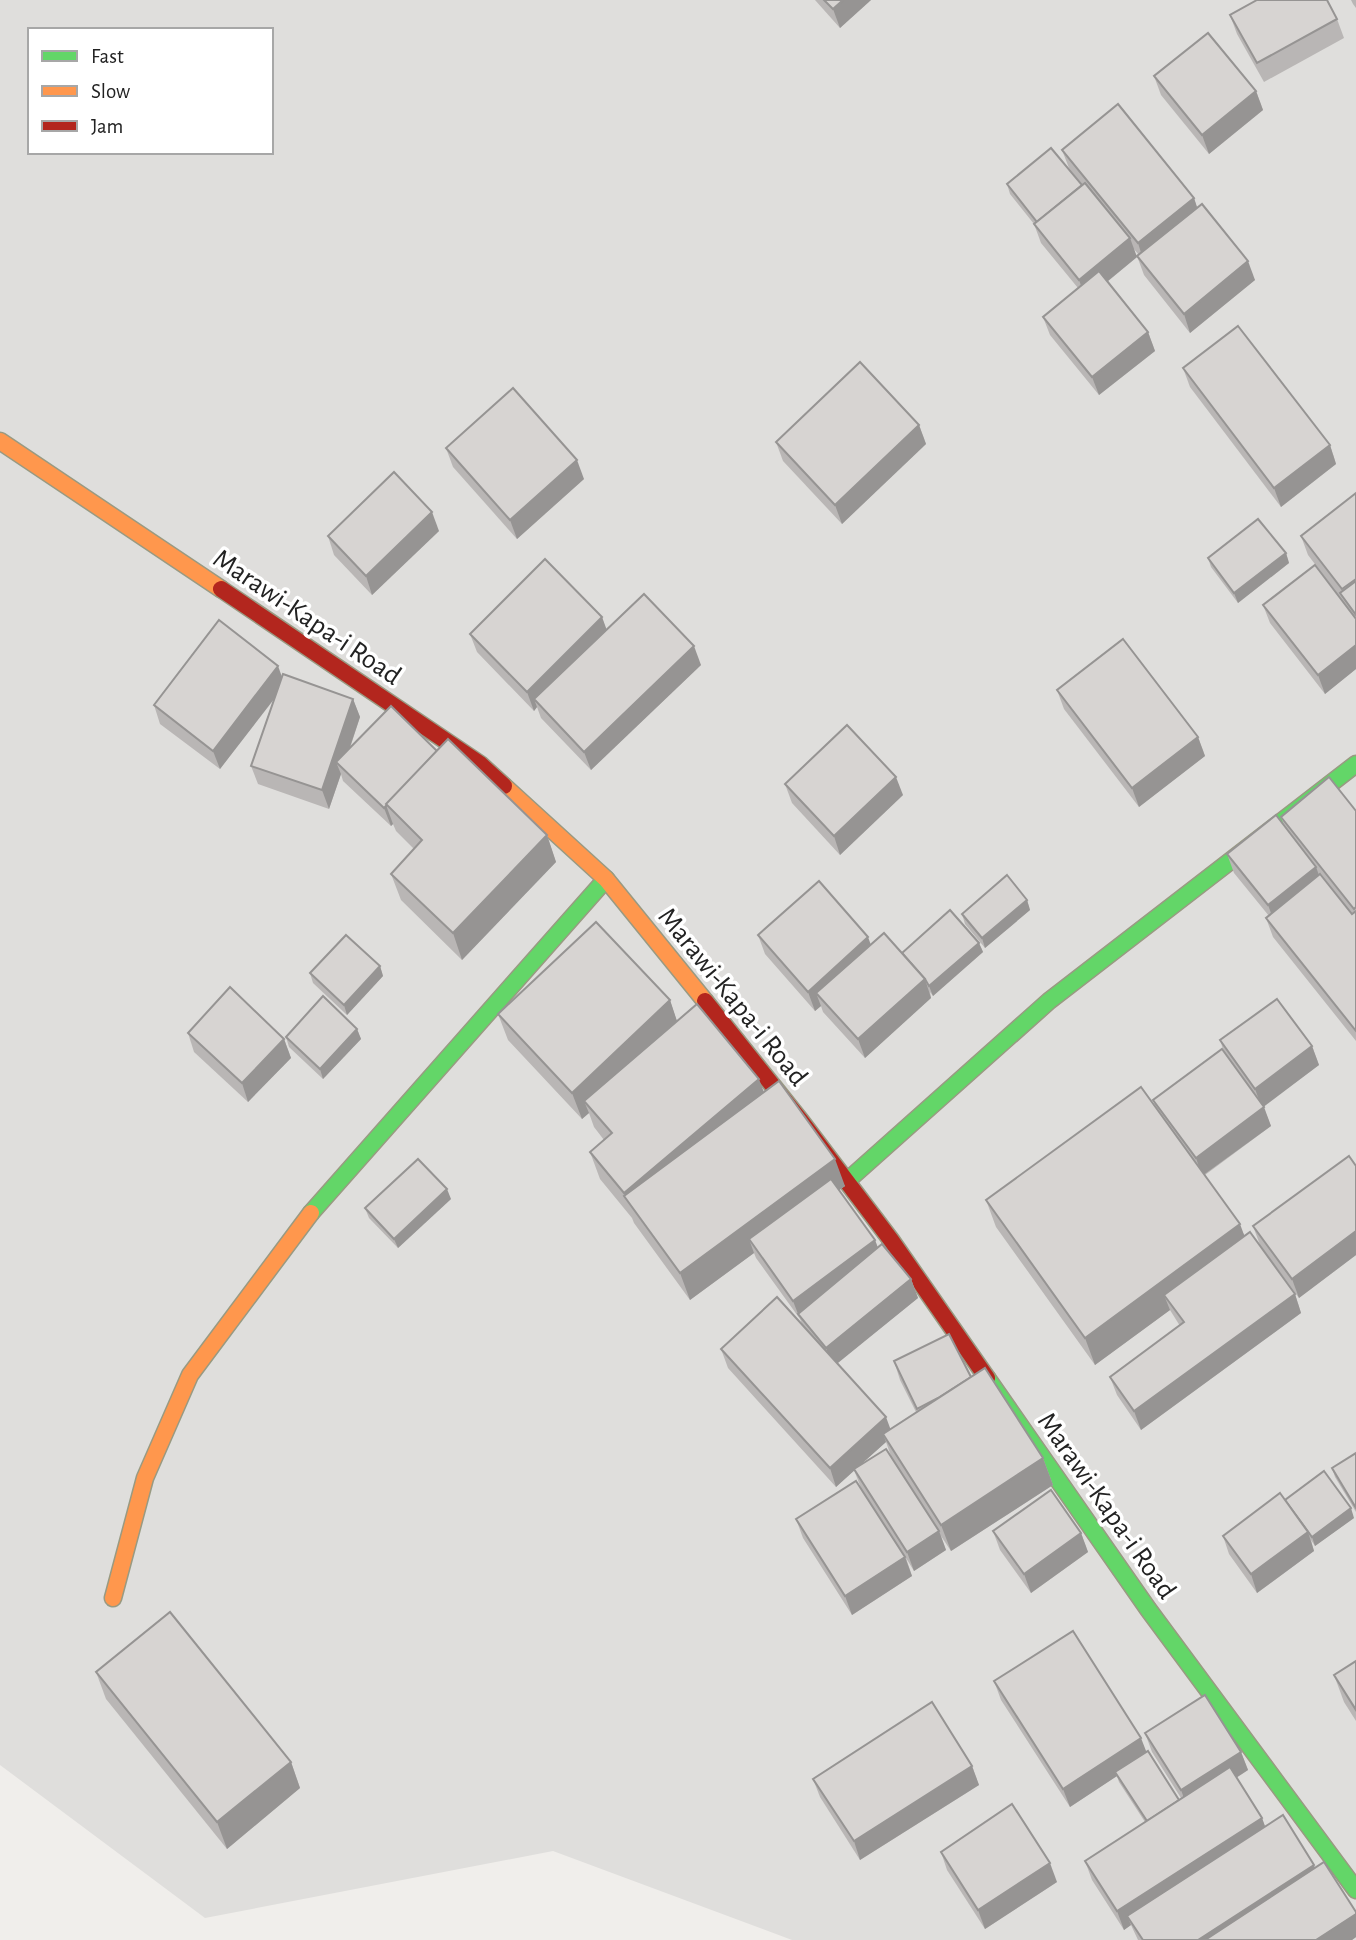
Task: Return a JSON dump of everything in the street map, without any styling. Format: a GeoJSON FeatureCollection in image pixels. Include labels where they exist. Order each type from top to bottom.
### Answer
{"type":"FeatureCollection","features":[{"type":"Feature","properties":{"kind":"main road","name":"Marawi-Kapa-i Road"},"geometry":{"type":"LineString","coordinates":[[0,441],[480,764],[606,879],[802,1121],[891,1240],[1148,1609],[1356,1890]]}},
{"type":"Feature","properties":{"kind":"main road"},"geometry":{"type":"LineString","coordinates":[[847,1181],[1049,1001],[1356,764]]}},
{"type":"Feature","properties":{"kind":"main road"},"geometry":{"type":"LineString","coordinates":[[113,1598],[145,1478],[190,1375],[297,1229],[606,879]]}},
{"type":"Feature","properties":{"kind":"shaded area"},"geometry":{"type":"Polygon","coordinates":[[[0,0],[1356,0],[1356,1940],[792,1940],[553,1851],[205,1918],[0,1765],[0,0]]]}},
{"type":"Feature","properties":{"kind":"building"},"geometry":{"type":"Polygon","coordinates":[[[824,0],[843,0],[833,9],[824,0]]]}},
{"type":"Feature","properties":{"kind":"building"},"geometry":{"type":"Polygon","coordinates":[[[1257,0],[1327,0],[1337,19],[1257,63],[1230,15],[1257,0]]]}},
{"type":"Feature","properties":{"kind":"building"},"geometry":{"type":"Polygon","coordinates":[[[1208,33],[1256,91],[1202,135],[1154,76],[1208,33]]]}},
{"type":"Feature","properties":{"kind":"building"},"geometry":{"type":"Polygon","coordinates":[[[1118,104],[1194,198],[1138,243],[1062,150],[1118,104]]]}},
{"type":"Feature","properties":{"kind":"building"},"geometry":{"type":"Polygon","coordinates":[[[1051,148],[1082,185],[1037,222],[1007,184],[1051,148]]]}},
{"type":"Feature","properties":{"kind":"building"},"geometry":{"type":"Polygon","coordinates":[[[1085,183],[1130,238],[1079,280],[1034,224],[1085,183]]]}},
{"type":"Feature","properties":{"kind":"building"},"geometry":{"type":"Polygon","coordinates":[[[1202,204],[1248,261],[1184,314],[1137,256],[1202,204]]]}},
{"type":"Feature","properties":{"kind":"building"},"geometry":{"type":"Polygon","coordinates":[[[1099,271],[1148,332],[1092,377],[1043,317],[1099,271]]]}},
{"type":"Feature","properties":{"kind":"building"},"geometry":{"type":"Polygon","coordinates":[[[1238,326],[1330,445],[1274,488],[1183,368],[1238,326]]]}},
{"type":"Feature","properties":{"kind":"building"},"geometry":{"type":"Polygon","coordinates":[[[860,362],[919,425],[835,505],[776,442],[860,362]]]}},
{"type":"Feature","properties":{"kind":"building"},"geometry":{"type":"Polygon","coordinates":[[[513,388],[577,460],[510,520],[446,448],[513,388]]]}},
{"type":"Feature","properties":{"kind":"building"},"geometry":{"type":"Polygon","coordinates":[[[394,472],[432,512],[366,576],[328,536],[394,472]]]}},
{"type":"Feature","properties":{"kind":"building"},"geometry":{"type":"Polygon","coordinates":[[[1356,493],[1356,579],[1342,589],[1301,536],[1356,493]]]}},
{"type":"Feature","properties":{"kind":"building"},"geometry":{"type":"Polygon","coordinates":[[[1258,519],[1286,553],[1234,593],[1208,558],[1258,519]]]}},
{"type":"Feature","properties":{"kind":"building"},"geometry":{"type":"Polygon","coordinates":[[[545,559],[602,617],[527,692],[470,634],[545,559]]]}},
{"type":"Feature","properties":{"kind":"building"},"geometry":{"type":"Polygon","coordinates":[[[1315,565],[1356,619],[1356,645],[1318,675],[1263,605],[1315,565]]]}},
{"type":"Feature","properties":{"kind":"building"},"geometry":{"type":"Polygon","coordinates":[[[1356,581],[1356,615],[1340,593],[1356,581]]]}},
{"type":"Feature","properties":{"kind":"building"},"geometry":{"type":"Polygon","coordinates":[[[644,594],[694,646],[584,752],[534,699],[644,594]]]}},
{"type":"Feature","properties":{"kind":"building"},"geometry":{"type":"Polygon","coordinates":[[[219,620],[278,666],[213,751],[154,705],[219,620]]]}},
{"type":"Feature","properties":{"kind":"building"},"geometry":{"type":"Polygon","coordinates":[[[1123,639],[1198,737],[1132,788],[1057,690],[1123,639]]]}},
{"type":"Feature","properties":{"kind":"building"},"geometry":{"type":"Polygon","coordinates":[[[283,674],[353,699],[322,790],[251,766],[283,674]]]}},
{"type":"Feature","properties":{"kind":"building"},"geometry":{"type":"Polygon","coordinates":[[[391,706],[437,751],[384,808],[336,762],[391,706]]]}},
{"type":"Feature","properties":{"kind":"building"},"geometry":{"type":"Polygon","coordinates":[[[847,725],[896,777],[834,836],[785,784],[847,725]]]}},
{"type":"Feature","properties":{"kind":"building"},"geometry":{"type":"Polygon","coordinates":[[[448,739],[547,835],[453,933],[391,874],[422,840],[386,804],[448,739]]]}},
{"type":"Feature","properties":{"kind":"building"},"geometry":{"type":"Polygon","coordinates":[[[1329,777],[1356,811],[1354,909],[1281,817],[1329,777]]]}},
{"type":"Feature","properties":{"kind":"building"},"geometry":{"type":"Polygon","coordinates":[[[1276,815],[1316,867],[1268,905],[1227,854],[1276,815]]]}},
{"type":"Feature","properties":{"kind":"building"},"geometry":{"type":"Polygon","coordinates":[[[1320,874],[1352,914],[1356,911],[1356,1031],[1266,918],[1320,874]]]}},
{"type":"Feature","properties":{"kind":"building"},"geometry":{"type":"Polygon","coordinates":[[[1007,875],[1027,900],[982,938],[962,914],[1007,875]]]}},
{"type":"Feature","properties":{"kind":"building"},"geometry":{"type":"Polygon","coordinates":[[[819,881],[868,937],[808,992],[758,935],[819,881]]]}},
{"type":"Feature","properties":{"kind":"building"},"geometry":{"type":"Polygon","coordinates":[[[950,910],[979,943],[929,986],[902,953],[950,910]]]}},
{"type":"Feature","properties":{"kind":"building"},"geometry":{"type":"Polygon","coordinates":[[[596,922],[670,1000],[572,1093],[498,1014],[596,922]]]}},
{"type":"Feature","properties":{"kind":"building"},"geometry":{"type":"Polygon","coordinates":[[[884,933],[925,979],[858,1039],[816,993],[884,933]]]}},
{"type":"Feature","properties":{"kind":"building"},"geometry":{"type":"Polygon","coordinates":[[[346,935],[380,966],[344,1005],[310,973],[346,935]]]}},
{"type":"Feature","properties":{"kind":"building"},"geometry":{"type":"Polygon","coordinates":[[[230,987],[284,1039],[242,1083],[188,1033],[230,987]]]}},
{"type":"Feature","properties":{"kind":"building"},"geometry":{"type":"Polygon","coordinates":[[[323,996],[357,1029],[320,1069],[286,1037],[323,996]]]}},
{"type":"Feature","properties":{"kind":"building"},"geometry":{"type":"Polygon","coordinates":[[[1277,999],[1312,1046],[1255,1089],[1220,1040],[1277,999]]]}},
{"type":"Feature","properties":{"kind":"building"},"geometry":{"type":"Polygon","coordinates":[[[697,1004],[759,1079],[624,1193],[590,1152],[612,1133],[584,1101],[697,1004]]]}},
{"type":"Feature","properties":{"kind":"building"},"geometry":{"type":"Polygon","coordinates":[[[1222,1049],[1264,1107],[1196,1158],[1153,1100],[1222,1049]]]}},
{"type":"Feature","properties":{"kind":"building"},"geometry":{"type":"Polygon","coordinates":[[[779,1081],[835,1159],[680,1273],[624,1196],[779,1081]]]}},
{"type":"Feature","properties":{"kind":"building"},"geometry":{"type":"Polygon","coordinates":[[[1141,1087],[1240,1224],[1085,1338],[986,1200],[1141,1087]]]}},
{"type":"Feature","properties":{"kind":"building"},"geometry":{"type":"Polygon","coordinates":[[[1349,1156],[1356,1166],[1356,1231],[1292,1279],[1253,1226],[1349,1156]]]}},
{"type":"Feature","properties":{"kind":"building"},"geometry":{"type":"Polygon","coordinates":[[[418,1159],[447,1189],[394,1239],[365,1208],[418,1159]]]}},
{"type":"Feature","properties":{"kind":"building"},"geometry":{"type":"Polygon","coordinates":[[[831,1179],[875,1240],[793,1301],[749,1239],[831,1179]]]}},
{"type":"Feature","properties":{"kind":"building"},"geometry":{"type":"Polygon","coordinates":[[[1250,1232],[1295,1294],[1134,1411],[1110,1377],[1184,1322],[1164,1295],[1250,1232]]]}},
{"type":"Feature","properties":{"kind":"building"},"geometry":{"type":"Polygon","coordinates":[[[882,1244],[911,1279],[826,1348],[798,1314],[882,1244]]]}},
{"type":"Feature","properties":{"kind":"building"},"geometry":{"type":"Polygon","coordinates":[[[777,1297],[886,1417],[830,1468],[721,1349],[777,1297]]]}},
{"type":"Feature","properties":{"kind":"building"},"geometry":{"type":"Polygon","coordinates":[[[949,1334],[971,1377],[917,1409],[894,1361],[949,1334]]]}},
{"type":"Feature","properties":{"kind":"building"},"geometry":{"type":"Polygon","coordinates":[[[985,1368],[1043,1458],[941,1525],[883,1434],[985,1368]]]}},
{"type":"Feature","properties":{"kind":"building"},"geometry":{"type":"Polygon","coordinates":[[[886,1449],[939,1531],[907,1552],[854,1469],[886,1449]]]}},
{"type":"Feature","properties":{"kind":"building"},"geometry":{"type":"Polygon","coordinates":[[[1356,1453],[1356,1508],[1332,1468],[1356,1453]]]}},
{"type":"Feature","properties":{"kind":"building"},"geometry":{"type":"Polygon","coordinates":[[[1324,1471],[1351,1508],[1312,1537],[1285,1500],[1324,1471]]]}},
{"type":"Feature","properties":{"kind":"building"},"geometry":{"type":"Polygon","coordinates":[[[856,1481],[905,1557],[845,1596],[796,1519],[856,1481]]]}},
{"type":"Feature","properties":{"kind":"building"},"geometry":{"type":"Polygon","coordinates":[[[1051,1490],[1081,1533],[1024,1574],[993,1531],[1051,1490]]]}},
{"type":"Feature","properties":{"kind":"building"},"geometry":{"type":"Polygon","coordinates":[[[1280,1493],[1308,1532],[1251,1574],[1223,1536],[1280,1493]]]}},
{"type":"Feature","properties":{"kind":"building"},"geometry":{"type":"Polygon","coordinates":[[[170,1612],[291,1762],[217,1822],[96,1672],[170,1612]]]}},
{"type":"Feature","properties":{"kind":"building"},"geometry":{"type":"Polygon","coordinates":[[[1073,1631],[1141,1738],[1063,1789],[994,1681],[1073,1631]]]}},
{"type":"Feature","properties":{"kind":"building"},"geometry":{"type":"Polygon","coordinates":[[[1356,1661],[1356,1710],[1334,1675],[1356,1661]]]}},
{"type":"Feature","properties":{"kind":"building"},"geometry":{"type":"Polygon","coordinates":[[[1205,1695],[1241,1752],[1181,1790],[1145,1733],[1205,1695]]]}},
{"type":"Feature","properties":{"kind":"building"},"geometry":{"type":"Polygon","coordinates":[[[932,1702],[972,1766],[854,1841],[813,1779],[932,1702]]]}},
{"type":"Feature","properties":{"kind":"building"},"geometry":{"type":"Polygon","coordinates":[[[1148,1751],[1179,1800],[1147,1821],[1115,1772],[1148,1751]]]}},
{"type":"Feature","properties":{"kind":"building"},"geometry":{"type":"Polygon","coordinates":[[[1230,1767],[1262,1818],[1117,1911],[1085,1861],[1230,1767]]]}},
{"type":"Feature","properties":{"kind":"building"},"geometry":{"type":"Polygon","coordinates":[[[1012,1804],[1050,1863],[978,1910],[941,1852],[1012,1804]]]}},
{"type":"Feature","properties":{"kind":"building"},"geometry":{"type":"Polygon","coordinates":[[[1283,1815],[1314,1865],[1198,1940],[1143,1940],[1127,1916],[1283,1815]]]}},
{"type":"Feature","properties":{"kind":"building"},"geometry":{"type":"Polygon","coordinates":[[[1324,1862],[1356,1914],[1316,1940],[1205,1940],[1324,1862]]]}},
{"type":"Feature","properties":{"kind":"traffic: fast"},"geometry":{"type":"LineString","coordinates":[[847,1181],[1049,1001],[1356,764]]}},
{"type":"Feature","properties":{"kind":"traffic: fast"},"geometry":{"type":"LineString","coordinates":[[311,1213],[606,879]]}},
{"type":"Feature","properties":{"kind":"traffic: fast"},"geometry":{"type":"LineString","coordinates":[[987,1378],[1148,1609],[1356,1890]]}},
{"type":"Feature","properties":{"kind":"traffic: slow"},"geometry":{"type":"LineString","coordinates":[[0,441],[221,589]]}},
{"type":"Feature","properties":{"kind":"traffic: slow"},"geometry":{"type":"LineString","coordinates":[[504,786],[606,879],[705,1001]]}},
{"type":"Feature","properties":{"kind":"traffic: slow"},"geometry":{"type":"LineString","coordinates":[[113,1598],[145,1478],[190,1375],[311,1213]]}},
{"type":"Feature","properties":{"kind":"traffic: jam"},"geometry":{"type":"LineString","coordinates":[[221,589],[480,764],[504,786]]}},
{"type":"Feature","properties":{"kind":"traffic: jam"},"geometry":{"type":"LineString","coordinates":[[705,1001],[891,1240],[987,1378]]}}]}
